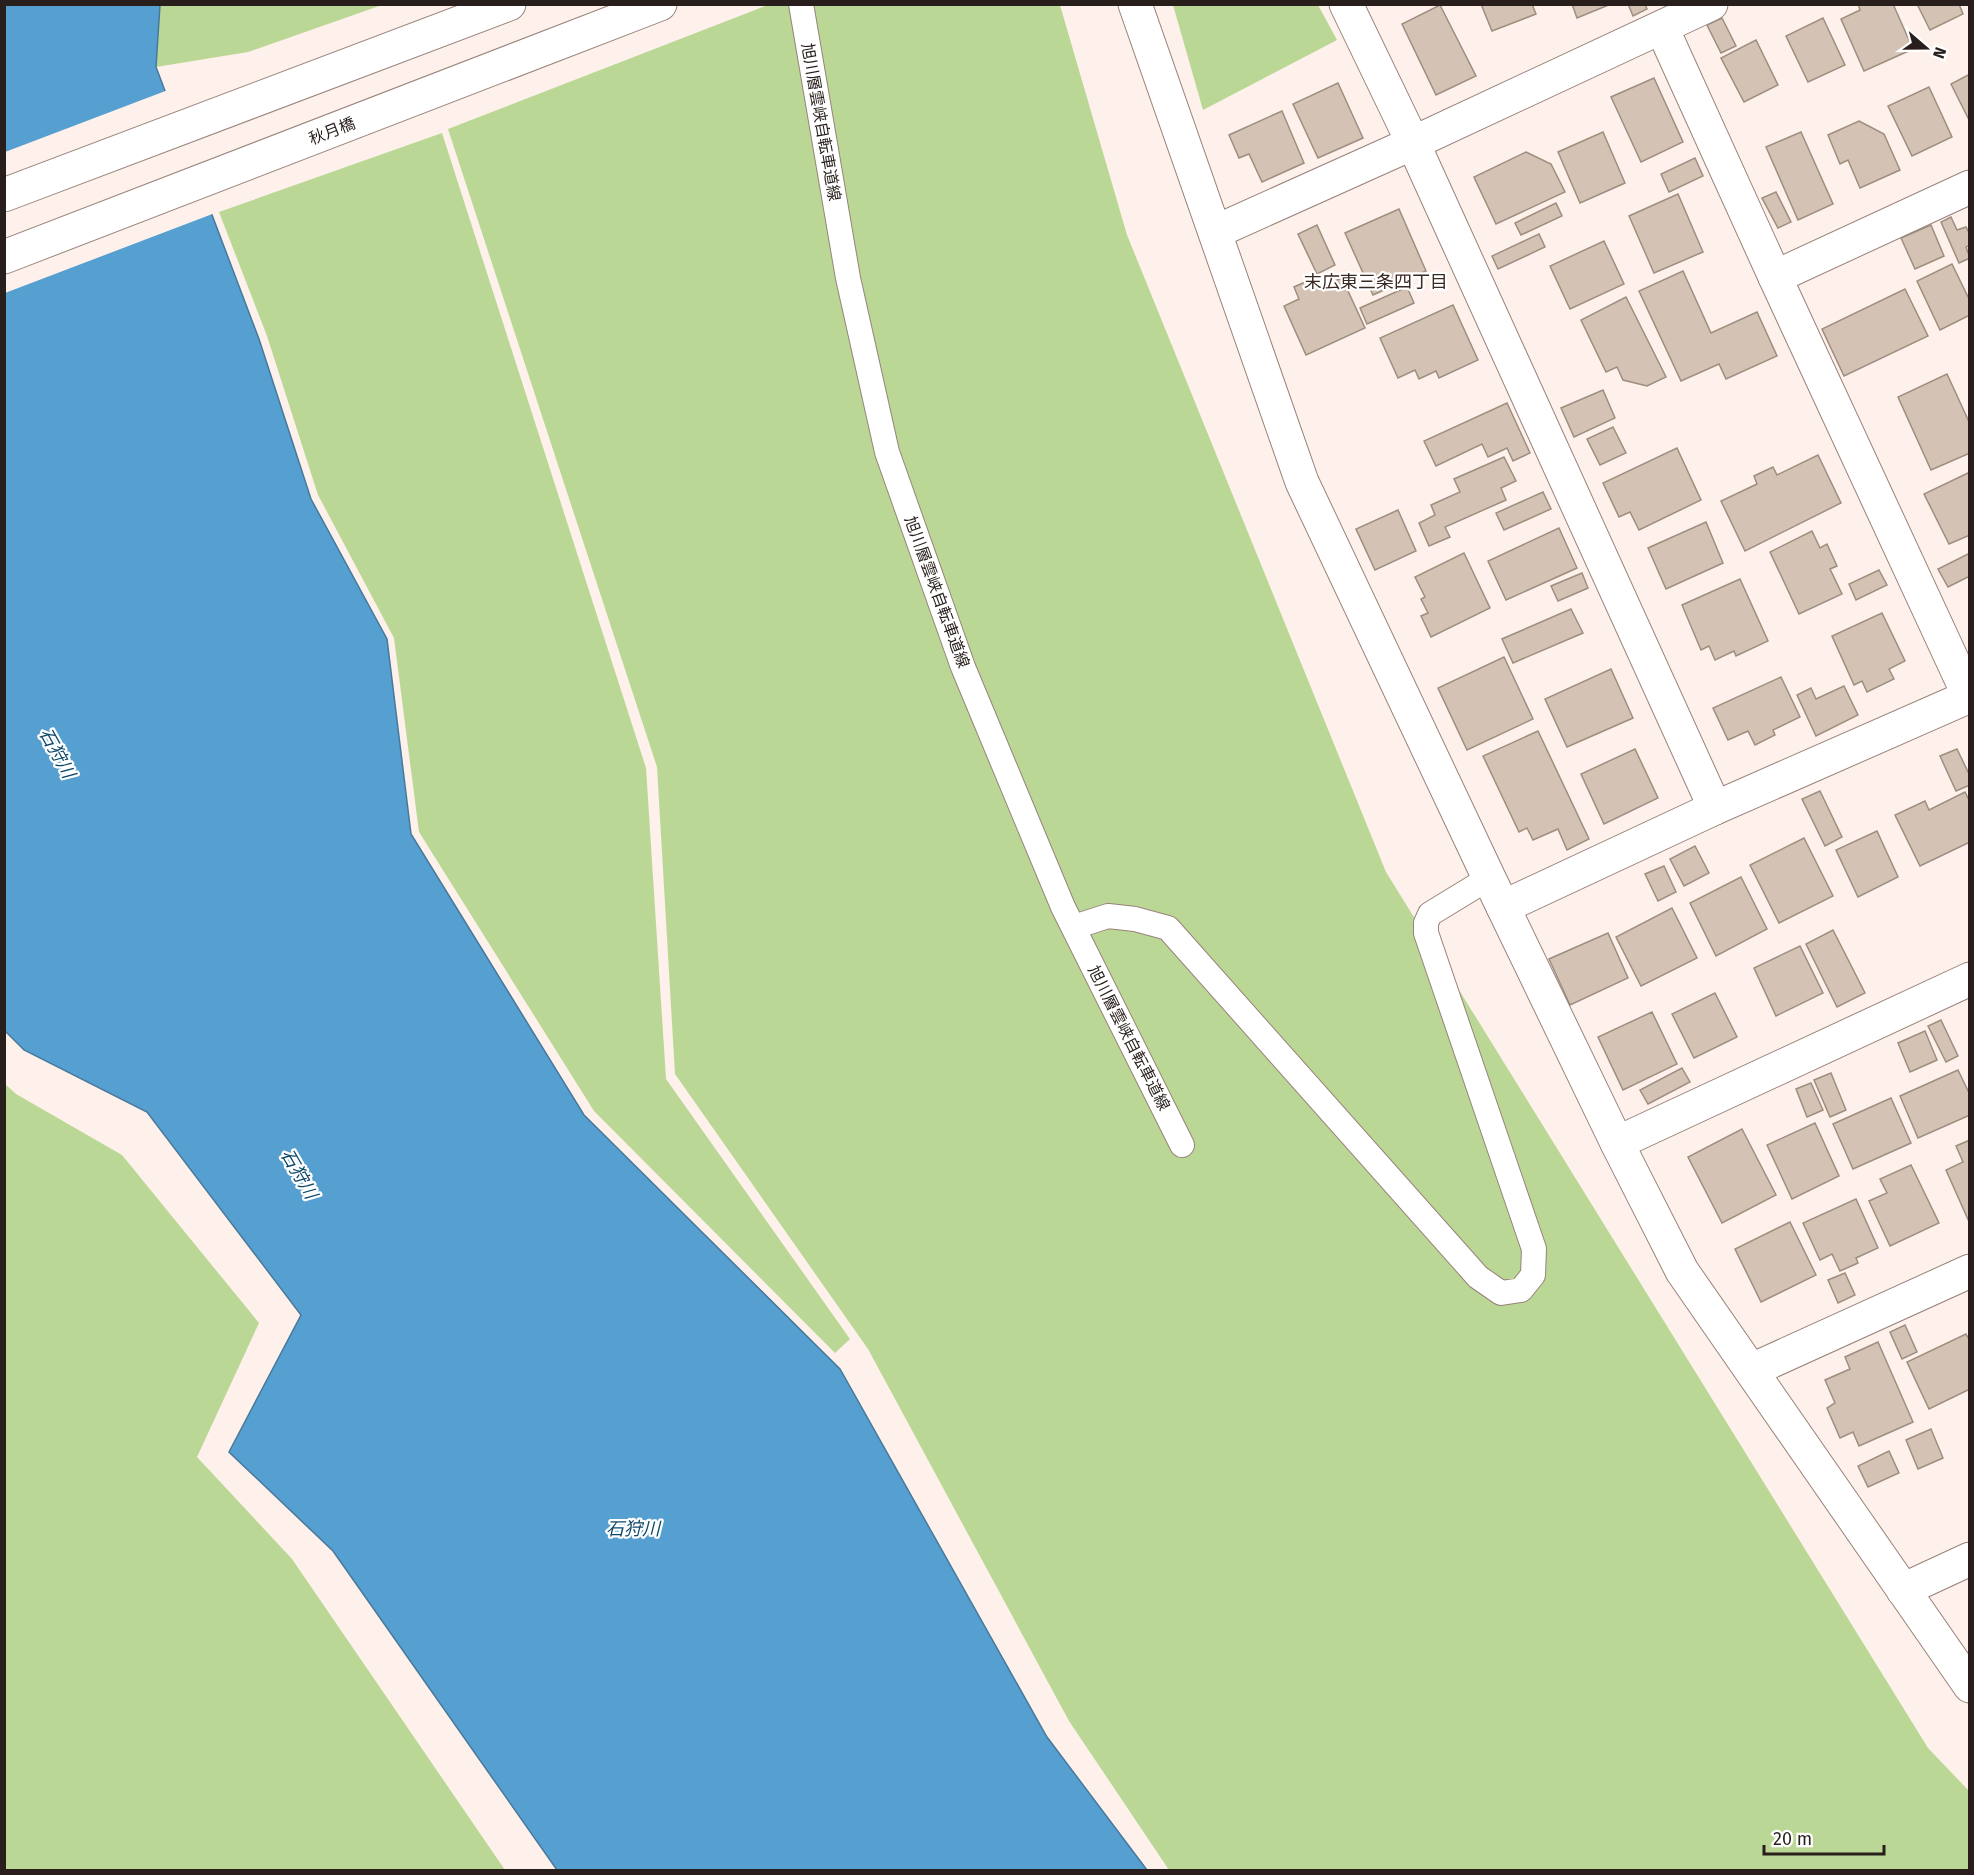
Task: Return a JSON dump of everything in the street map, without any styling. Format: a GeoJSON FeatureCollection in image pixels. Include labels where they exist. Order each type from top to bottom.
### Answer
{"type":"FeatureCollection","features":[{"type":"Feature","properties":{"kind":"street"},"geometry":{"type":"LineString","coordinates":[[4,195],[509,4]]}},
{"type":"Feature","properties":{"kind":"street","name":"秋月橋"},"geometry":{"type":"LineString","coordinates":[[4,257],[660,4]]}},
{"type":"Feature","properties":{"kind":"street"},"geometry":{"type":"LineString","coordinates":[[1135,4],[1302,482],[1617,1143],[1682,1271],[1970,1686]]}},
{"type":"Feature","properties":{"kind":"street"},"geometry":{"type":"LineString","coordinates":[[1346,4],[1413,143],[1715,808]]}},
{"type":"Feature","properties":{"kind":"street"},"geometry":{"type":"LineString","coordinates":[[1215,232],[1413,143],[1711,4]]}},
{"type":"Feature","properties":{"kind":"street"},"geometry":{"type":"LineString","coordinates":[[1503,907],[1715,808],[1969,696],[1662,28]]}},
{"type":"Feature","properties":{"kind":"street"},"geometry":{"type":"LineString","coordinates":[[1775,278],[1970,187]]}},
{"type":"Feature","properties":{"kind":"street"},"geometry":{"type":"LineString","coordinates":[[1617,1143],[1970,979]]}},
{"type":"Feature","properties":{"kind":"street"},"geometry":{"type":"LineString","coordinates":[[1752,1370],[1970,1271]]}},
{"type":"Feature","properties":{"kind":"street"},"geometry":{"type":"LineString","coordinates":[[1903,1590],[1970,1559]]}},
{"type":"Feature","properties":{"kind":"lane","name":"旭川層雲峡自転車道線"},"geometry":{"type":"LineString","coordinates":[[801,4],[848,278],[887,452],[963,667],[1063,907],[1182,1145]]}},
{"type":"Feature","properties":{"kind":"lane"},"geometry":{"type":"LineString","coordinates":[[1074,927],[1108,916],[1135,919],[1168,928],[1478,1277],[1501,1293],[1521,1290],[1533,1275],[1534,1249],[1426,933],[1426,923],[1430,914],[1489,878]]}},
{"type":"Feature","properties":{"kind":"green space"},"geometry":{"type":"Polygon","coordinates":[[[160,5],[382,5],[248,52],[156,67],[160,5]]]}},
{"type":"Feature","properties":{"kind":"green space"},"geometry":{"type":"Polygon","coordinates":[[[768,5],[1060,5],[1127,235],[1386,872],[1928,1748],[1969,1791],[1969,1870],[1169,1870],[1069,1721],[868,1349],[675,1074],[657,767],[448,129],[768,5]]]}},
{"type":"Feature","properties":{"kind":"green space"},"geometry":{"type":"Polygon","coordinates":[[[1173,5],[1318,5],[1337,40],[1203,110],[1173,5]]]}},
{"type":"Feature","properties":{"kind":"green space"},"geometry":{"type":"Polygon","coordinates":[[[442,133],[646,768],[666,1079],[850,1339],[835,1353],[594,1111],[419,832],[394,638],[318,495],[267,336],[219,212],[442,133]]]}},
{"type":"Feature","properties":{"kind":"green space"},"geometry":{"type":"Polygon","coordinates":[[[4,1083],[16,1094],[122,1155],[259,1323],[197,1457],[292,1559],[505,1870],[5,1870],[4,1083]]]}},
{"type":"Feature","properties":{"kind":"water","name":"石狩川"},"geometry":{"type":"Polygon","coordinates":[[[4,5],[160,5],[156,67],[259,339],[311,499],[387,639],[411,834],[584,1115],[840,1369],[1047,1737],[1147,1870],[557,1870],[333,1551],[229,1452],[301,1315],[147,1112],[24,1050],[5,1031],[4,5]]]}},
{"type":"Feature","properties":{"kind":"pier"},"geometry":{"type":"Polygon","coordinates":[[[168,90],[215,213],[5,293],[5,152],[168,90]]]}},
{"type":"Feature","properties":{"kind":"building"},"geometry":{"type":"Polygon","coordinates":[[[1481,4],[1532,4],[1536,14],[1492,31],[1481,4]]]}},
{"type":"Feature","properties":{"kind":"building"},"geometry":{"type":"Polygon","coordinates":[[[1572,4],[1611,4],[1577,18],[1572,4]]]}},
{"type":"Feature","properties":{"kind":"building"},"geometry":{"type":"Polygon","coordinates":[[[1628,4],[1645,4],[1647,9],[1633,16],[1628,4]]]}},
{"type":"Feature","properties":{"kind":"building"},"geometry":{"type":"Polygon","coordinates":[[[1858,4],[1893,4],[1913,49],[1864,71],[1841,19],[1860,10],[1858,4]]]}},
{"type":"Feature","properties":{"kind":"building"},"geometry":{"type":"Polygon","coordinates":[[[1917,4],[1959,4],[1963,14],[1930,30],[1917,4]]]}},
{"type":"Feature","properties":{"kind":"building"},"geometry":{"type":"Polygon","coordinates":[[[1440,5],[1476,76],[1436,95],[1402,24],[1440,5]]]}},
{"type":"Feature","properties":{"kind":"building"},"geometry":{"type":"Polygon","coordinates":[[[1722,18],[1736,46],[1721,53],[1707,25],[1722,18]]]}},
{"type":"Feature","properties":{"kind":"building"},"geometry":{"type":"Polygon","coordinates":[[[1823,18],[1845,65],[1808,82],[1786,36],[1823,18]]]}},
{"type":"Feature","properties":{"kind":"building"},"geometry":{"type":"Polygon","coordinates":[[[1756,40],[1778,85],[1744,102],[1721,58],[1756,40]]]}},
{"type":"Feature","properties":{"kind":"building"},"geometry":{"type":"Polygon","coordinates":[[[1970,74],[1970,122],[1951,84],[1970,74]]]}},
{"type":"Feature","properties":{"kind":"building"},"geometry":{"type":"Polygon","coordinates":[[[1654,78],[1683,142],[1641,162],[1611,97],[1654,78]]]}},
{"type":"Feature","properties":{"kind":"building"},"geometry":{"type":"Polygon","coordinates":[[[1338,83],[1363,138],[1318,158],[1293,104],[1338,83]]]}},
{"type":"Feature","properties":{"kind":"building"},"geometry":{"type":"Polygon","coordinates":[[[1929,87],[1952,137],[1912,156],[1888,106],[1929,87]]]}},
{"type":"Feature","properties":{"kind":"building"},"geometry":{"type":"Polygon","coordinates":[[[1282,111],[1304,163],[1262,182],[1249,154],[1239,158],[1229,135],[1282,111]]]}},
{"type":"Feature","properties":{"kind":"building"},"geometry":{"type":"Polygon","coordinates":[[[1859,121],[1884,134],[1900,170],[1860,188],[1848,160],[1840,164],[1828,135],[1859,121]]]}},
{"type":"Feature","properties":{"kind":"building"},"geometry":{"type":"Polygon","coordinates":[[[1603,132],[1625,183],[1580,203],[1558,152],[1603,132]]]}},
{"type":"Feature","properties":{"kind":"building"},"geometry":{"type":"Polygon","coordinates":[[[1801,132],[1833,204],[1798,220],[1766,147],[1801,132]]]}},
{"type":"Feature","properties":{"kind":"building"},"geometry":{"type":"Polygon","coordinates":[[[1526,152],[1551,164],[1565,192],[1496,224],[1474,177],[1526,152]]]}},
{"type":"Feature","properties":{"kind":"building"},"geometry":{"type":"Polygon","coordinates":[[[1695,158],[1703,176],[1669,192],[1661,174],[1695,158]]]}},
{"type":"Feature","properties":{"kind":"building"},"geometry":{"type":"Polygon","coordinates":[[[1776,192],[1791,222],[1778,228],[1762,198],[1776,192]]]}},
{"type":"Feature","properties":{"kind":"building"},"geometry":{"type":"Polygon","coordinates":[[[1678,194],[1703,252],[1654,273],[1629,216],[1678,194]]]}},
{"type":"Feature","properties":{"kind":"building"},"geometry":{"type":"Polygon","coordinates":[[[1556,203],[1562,216],[1521,235],[1515,223],[1556,203]]]}},
{"type":"Feature","properties":{"kind":"building"},"geometry":{"type":"Polygon","coordinates":[[[1399,209],[1426,271],[1373,295],[1345,233],[1399,209]]]}},
{"type":"Feature","properties":{"kind":"building"},"geometry":{"type":"Polygon","coordinates":[[[1951,217],[1957,230],[1966,227],[1970,235],[1970,245],[1966,247],[1970,258],[1959,263],[1941,222],[1951,217]]]}},
{"type":"Feature","properties":{"kind":"building"},"geometry":{"type":"Polygon","coordinates":[[[1317,225],[1335,265],[1317,274],[1298,234],[1317,225]]]}},
{"type":"Feature","properties":{"kind":"building"},"geometry":{"type":"Polygon","coordinates":[[[1931,225],[1944,256],[1915,269],[1901,238],[1931,225]]]}},
{"type":"Feature","properties":{"kind":"building"},"geometry":{"type":"Polygon","coordinates":[[[1539,234],[1545,247],[1498,269],[1492,256],[1539,234]]]}},
{"type":"Feature","properties":{"kind":"building"},"geometry":{"type":"Polygon","coordinates":[[[1604,241],[1624,284],[1570,309],[1550,266],[1604,241]]]}},
{"type":"Feature","properties":{"kind":"building"},"geometry":{"type":"Polygon","coordinates":[[[1952,264],[1970,301],[1970,315],[1940,330],[1917,281],[1952,264]]]}},
{"type":"Feature","properties":{"kind":"building"},"geometry":{"type":"Polygon","coordinates":[[[1683,271],[1711,333],[1757,312],[1777,356],[1726,379],[1719,364],[1681,381],[1639,291],[1683,271]]]}},
{"type":"Feature","properties":{"kind":"building"},"geometry":{"type":"Polygon","coordinates":[[[1314,278],[1318,288],[1342,278],[1365,328],[1306,355],[1284,306],[1299,299],[1294,287],[1314,278]]]}},
{"type":"Feature","properties":{"kind":"building"},"geometry":{"type":"Polygon","coordinates":[[[1407,287],[1414,303],[1367,324],[1360,308],[1407,287]]]}},
{"type":"Feature","properties":{"kind":"building"},"geometry":{"type":"Polygon","coordinates":[[[1905,289],[1928,336],[1844,376],[1822,329],[1905,289]]]}},
{"type":"Feature","properties":{"kind":"building"},"geometry":{"type":"Polygon","coordinates":[[[1626,297],[1666,377],[1647,386],[1623,380],[1617,367],[1606,372],[1581,320],[1626,297]]]}},
{"type":"Feature","properties":{"kind":"building"},"geometry":{"type":"Polygon","coordinates":[[[1453,305],[1478,360],[1439,378],[1436,371],[1419,379],[1415,370],[1398,378],[1380,338],[1453,305]]]}},
{"type":"Feature","properties":{"kind":"building"},"geometry":{"type":"Polygon","coordinates":[[[1947,374],[1970,424],[1970,453],[1931,470],[1898,397],[1947,374]]]}},
{"type":"Feature","properties":{"kind":"building"},"geometry":{"type":"Polygon","coordinates":[[[1603,390],[1615,418],[1574,437],[1561,408],[1603,390]]]}},
{"type":"Feature","properties":{"kind":"building"},"geometry":{"type":"Polygon","coordinates":[[[1507,403],[1530,453],[1513,461],[1507,448],[1488,457],[1482,444],[1436,466],[1424,441],[1507,403]]]}},
{"type":"Feature","properties":{"kind":"building"},"geometry":{"type":"Polygon","coordinates":[[[1613,427],[1626,453],[1600,465],[1587,439],[1613,427]]]}},
{"type":"Feature","properties":{"kind":"building"},"geometry":{"type":"Polygon","coordinates":[[[1677,448],[1701,500],[1639,530],[1630,512],[1619,517],[1603,483],[1677,448]]]}},
{"type":"Feature","properties":{"kind":"building"},"geometry":{"type":"Polygon","coordinates":[[[1818,455],[1841,503],[1745,551],[1721,501],[1757,484],[1754,476],[1773,467],[1777,475],[1818,455]]]}},
{"type":"Feature","properties":{"kind":"building"},"geometry":{"type":"Polygon","coordinates":[[[1504,457],[1516,481],[1501,488],[1506,500],[1445,527],[1450,537],[1429,546],[1419,523],[1435,515],[1431,505],[1460,492],[1454,479],[1504,457]]]}},
{"type":"Feature","properties":{"kind":"building"},"geometry":{"type":"Polygon","coordinates":[[[1970,472],[1970,535],[1949,544],[1924,494],[1970,472]]]}},
{"type":"Feature","properties":{"kind":"building"},"geometry":{"type":"Polygon","coordinates":[[[1543,492],[1551,509],[1504,530],[1496,513],[1543,492]]]}},
{"type":"Feature","properties":{"kind":"building"},"geometry":{"type":"Polygon","coordinates":[[[1398,510],[1416,551],[1375,570],[1356,529],[1398,510]]]}},
{"type":"Feature","properties":{"kind":"building"},"geometry":{"type":"Polygon","coordinates":[[[1706,522],[1723,563],[1666,589],[1648,548],[1706,522]]]}},
{"type":"Feature","properties":{"kind":"building"},"geometry":{"type":"Polygon","coordinates":[[[1559,528],[1577,568],[1506,600],[1488,561],[1559,528]]]}},
{"type":"Feature","properties":{"kind":"building"},"geometry":{"type":"Polygon","coordinates":[[[1812,531],[1820,548],[1827,544],[1837,566],[1830,569],[1842,594],[1799,614],[1770,552],[1812,531]]]}},
{"type":"Feature","properties":{"kind":"building"},"geometry":{"type":"Polygon","coordinates":[[[1464,553],[1490,608],[1431,637],[1421,616],[1428,613],[1421,599],[1425,597],[1415,577],[1464,553]]]}},
{"type":"Feature","properties":{"kind":"building"},"geometry":{"type":"Polygon","coordinates":[[[1970,553],[1970,576],[1948,587],[1938,569],[1970,553]]]}},
{"type":"Feature","properties":{"kind":"building"},"geometry":{"type":"Polygon","coordinates":[[[1879,570],[1887,585],[1856,600],[1849,584],[1879,570]]]}},
{"type":"Feature","properties":{"kind":"building"},"geometry":{"type":"Polygon","coordinates":[[[1582,573],[1588,588],[1558,601],[1551,586],[1582,573]]]}},
{"type":"Feature","properties":{"kind":"building"},"geometry":{"type":"Polygon","coordinates":[[[1740,579],[1768,641],[1736,656],[1734,651],[1715,660],[1709,646],[1701,650],[1682,605],[1740,579]]]}},
{"type":"Feature","properties":{"kind":"building"},"geometry":{"type":"Polygon","coordinates":[[[1571,609],[1583,633],[1513,663],[1502,639],[1571,609]]]}},
{"type":"Feature","properties":{"kind":"building"},"geometry":{"type":"Polygon","coordinates":[[[1882,613],[1905,661],[1889,669],[1894,679],[1867,692],[1862,681],[1854,685],[1832,636],[1882,613]]]}},
{"type":"Feature","properties":{"kind":"building"},"geometry":{"type":"Polygon","coordinates":[[[1504,657],[1533,719],[1467,750],[1438,688],[1504,657]]]}},
{"type":"Feature","properties":{"kind":"building"},"geometry":{"type":"Polygon","coordinates":[[[1611,669],[1633,718],[1567,747],[1545,699],[1611,669]]]}},
{"type":"Feature","properties":{"kind":"building"},"geometry":{"type":"Polygon","coordinates":[[[1781,677],[1800,717],[1773,730],[1775,735],[1755,745],[1748,731],[1728,740],[1713,708],[1781,677]]]}},
{"type":"Feature","properties":{"kind":"building"},"geometry":{"type":"Polygon","coordinates":[[[1844,686],[1858,715],[1816,736],[1797,695],[1811,688],[1816,699],[1844,686]]]}},
{"type":"Feature","properties":{"kind":"building"},"geometry":{"type":"Polygon","coordinates":[[[1538,731],[1589,839],[1567,850],[1558,829],[1533,840],[1527,828],[1519,832],[1483,756],[1538,731]]]}},
{"type":"Feature","properties":{"kind":"building"},"geometry":{"type":"Polygon","coordinates":[[[1635,749],[1658,798],[1604,824],[1581,774],[1635,749]]]}},
{"type":"Feature","properties":{"kind":"building"},"geometry":{"type":"Polygon","coordinates":[[[1957,749],[1970,776],[1970,785],[1956,791],[1940,756],[1957,749]]]}},
{"type":"Feature","properties":{"kind":"building"},"geometry":{"type":"Polygon","coordinates":[[[1820,791],[1842,837],[1825,846],[1802,799],[1820,791]]]}},
{"type":"Feature","properties":{"kind":"building"},"geometry":{"type":"Polygon","coordinates":[[[1965,792],[1970,802],[1970,842],[1920,866],[1895,815],[1925,801],[1929,810],[1965,792]]]}},
{"type":"Feature","properties":{"kind":"building"},"geometry":{"type":"Polygon","coordinates":[[[1877,831],[1898,877],[1858,897],[1836,850],[1877,831]]]}},
{"type":"Feature","properties":{"kind":"building"},"geometry":{"type":"Polygon","coordinates":[[[1804,838],[1833,896],[1779,923],[1750,865],[1804,838]]]}},
{"type":"Feature","properties":{"kind":"building"},"geometry":{"type":"Polygon","coordinates":[[[1695,846],[1709,873],[1684,886],[1670,859],[1695,846]]]}},
{"type":"Feature","properties":{"kind":"building"},"geometry":{"type":"Polygon","coordinates":[[[1664,866],[1676,892],[1658,901],[1645,874],[1664,866]]]}},
{"type":"Feature","properties":{"kind":"building"},"geometry":{"type":"Polygon","coordinates":[[[1741,877],[1767,929],[1716,956],[1690,903],[1741,877]]]}},
{"type":"Feature","properties":{"kind":"building"},"geometry":{"type":"Polygon","coordinates":[[[1672,908],[1697,958],[1641,986],[1616,937],[1672,908]]]}},
{"type":"Feature","properties":{"kind":"building"},"geometry":{"type":"Polygon","coordinates":[[[1833,930],[1865,993],[1837,1007],[1806,944],[1833,930]]]}},
{"type":"Feature","properties":{"kind":"building"},"geometry":{"type":"Polygon","coordinates":[[[1608,933],[1628,978],[1570,1005],[1549,959],[1608,933]]]}},
{"type":"Feature","properties":{"kind":"building"},"geometry":{"type":"Polygon","coordinates":[[[1800,946],[1823,993],[1776,1016],[1754,968],[1800,946]]]}},
{"type":"Feature","properties":{"kind":"building"},"geometry":{"type":"Polygon","coordinates":[[[1715,993],[1737,1037],[1694,1058],[1672,1014],[1715,993]]]}},
{"type":"Feature","properties":{"kind":"building"},"geometry":{"type":"Polygon","coordinates":[[[1652,1012],[1677,1064],[1623,1090],[1598,1037],[1652,1012]]]}},
{"type":"Feature","properties":{"kind":"building"},"geometry":{"type":"Polygon","coordinates":[[[1941,1020],[1958,1056],[1946,1062],[1928,1026],[1941,1020]]]}},
{"type":"Feature","properties":{"kind":"building"},"geometry":{"type":"Polygon","coordinates":[[[1925,1031],[1937,1060],[1910,1072],[1898,1043],[1925,1031]]]}},
{"type":"Feature","properties":{"kind":"building"},"geometry":{"type":"Polygon","coordinates":[[[1682,1068],[1690,1082],[1648,1104],[1640,1090],[1682,1068]]]}},
{"type":"Feature","properties":{"kind":"building"},"geometry":{"type":"Polygon","coordinates":[[[1958,1070],[1970,1095],[1970,1115],[1918,1138],[1900,1096],[1958,1070]]]}},
{"type":"Feature","properties":{"kind":"building"},"geometry":{"type":"Polygon","coordinates":[[[1831,1073],[1846,1110],[1830,1117],[1814,1080],[1831,1073]]]}},
{"type":"Feature","properties":{"kind":"building"},"geometry":{"type":"Polygon","coordinates":[[[1811,1083],[1823,1110],[1807,1117],[1796,1089],[1811,1083]]]}},
{"type":"Feature","properties":{"kind":"building"},"geometry":{"type":"Polygon","coordinates":[[[1891,1098],[1911,1143],[1853,1169],[1833,1124],[1891,1098]]]}},
{"type":"Feature","properties":{"kind":"building"},"geometry":{"type":"Polygon","coordinates":[[[1815,1123],[1839,1176],[1792,1199],[1767,1145],[1815,1123]]]}},
{"type":"Feature","properties":{"kind":"building"},"geometry":{"type":"Polygon","coordinates":[[[1742,1129],[1776,1195],[1722,1223],[1688,1157],[1742,1129]]]}},
{"type":"Feature","properties":{"kind":"building"},"geometry":{"type":"Polygon","coordinates":[[[1970,1140],[1970,1224],[1946,1170],[1963,1162],[1956,1146],[1970,1140]]]}},
{"type":"Feature","properties":{"kind":"building"},"geometry":{"type":"Polygon","coordinates":[[[1911,1165],[1939,1223],[1890,1246],[1869,1201],[1887,1193],[1880,1179],[1911,1165]]]}},
{"type":"Feature","properties":{"kind":"building"},"geometry":{"type":"Polygon","coordinates":[[[1856,1199],[1878,1248],[1856,1258],[1858,1263],[1840,1271],[1832,1254],[1820,1260],[1803,1223],[1856,1199]]]}},
{"type":"Feature","properties":{"kind":"building"},"geometry":{"type":"Polygon","coordinates":[[[1790,1222],[1816,1275],[1761,1302],[1735,1249],[1790,1222]]]}},
{"type":"Feature","properties":{"kind":"building"},"geometry":{"type":"Polygon","coordinates":[[[1845,1273],[1855,1295],[1838,1303],[1828,1280],[1845,1273]]]}},
{"type":"Feature","properties":{"kind":"building"},"geometry":{"type":"Polygon","coordinates":[[[1905,1325],[1917,1352],[1902,1359],[1890,1332],[1905,1325]]]}},
{"type":"Feature","properties":{"kind":"building"},"geometry":{"type":"Polygon","coordinates":[[[1966,1334],[1970,1341],[1970,1389],[1929,1409],[1907,1362],[1966,1334]]]}},
{"type":"Feature","properties":{"kind":"building"},"geometry":{"type":"Polygon","coordinates":[[[1878,1342],[1913,1422],[1859,1446],[1853,1432],[1840,1438],[1827,1408],[1835,1403],[1825,1380],[1850,1369],[1845,1357],[1878,1342]]]}},
{"type":"Feature","properties":{"kind":"building"},"geometry":{"type":"Polygon","coordinates":[[[1931,1429],[1943,1458],[1918,1469],[1906,1440],[1931,1429]]]}},
{"type":"Feature","properties":{"kind":"building"},"geometry":{"type":"Polygon","coordinates":[[[1889,1451],[1899,1473],[1868,1487],[1858,1466],[1889,1451]]]}},
{"type":"Feature","properties":{"kind":"district","name":"末広東三条四丁目"},"geometry":{"type":"Point","coordinates":[1376,282]}}]}
